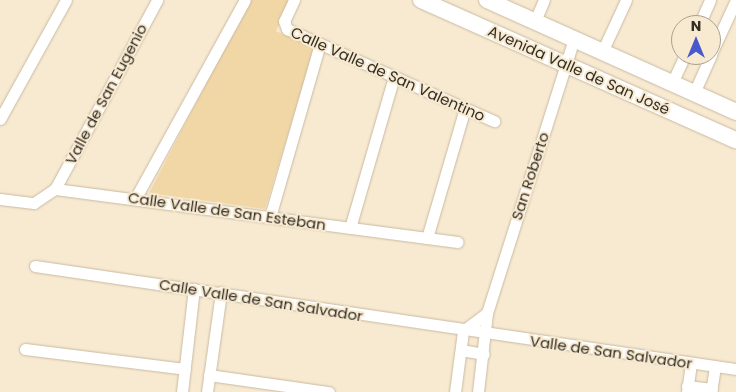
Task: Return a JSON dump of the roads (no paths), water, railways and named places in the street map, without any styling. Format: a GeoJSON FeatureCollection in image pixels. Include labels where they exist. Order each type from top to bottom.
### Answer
{"type":"FeatureCollection","features":[{"type":"Feature","properties":{"kind":"street"},"geometry":{"type":"LineString","coordinates":[[0,119],[66,0]]}},
{"type":"Feature","properties":{"kind":"street","name":"Valle de San Eugenio"},"geometry":{"type":"LineString","coordinates":[[55,189],[157,0]]}},
{"type":"Feature","properties":{"kind":"street"},"geometry":{"type":"LineString","coordinates":[[135,199],[245,0]]}},
{"type":"Feature","properties":{"kind":"street","name":"Calle Valle de San Valentino"},"geometry":{"type":"LineString","coordinates":[[294,0],[284,24],[320,44],[494,121]]}},
{"type":"Feature","properties":{"kind":"street","name":"Avenida Valle de San José"},"geometry":{"type":"LineString","coordinates":[[421,0],[736,140]]}},
{"type":"Feature","properties":{"kind":"street","name":"Avenida Valle de San José"},"geometry":{"type":"LineString","coordinates":[[487,0],[736,112]]}},
{"type":"Feature","properties":{"kind":"street"},"geometry":{"type":"LineString","coordinates":[[535,21],[544,0]]}},
{"type":"Feature","properties":{"kind":"street"},"geometry":{"type":"LineString","coordinates":[[602,52],[626,0]]}},
{"type":"Feature","properties":{"kind":"street"},"geometry":{"type":"LineString","coordinates":[[703,15],[710,0]]}},
{"type":"Feature","properties":{"kind":"street"},"geometry":{"type":"LineString","coordinates":[[721,33],[736,0]]}},
{"type":"Feature","properties":{"kind":"street","name":"San Roberto"},"geometry":{"type":"LineString","coordinates":[[478,392],[484,354],[487,313],[574,39]]}},
{"type":"Feature","properties":{"kind":"street"},"geometry":{"type":"LineString","coordinates":[[270,217],[320,44]]}},
{"type":"Feature","properties":{"kind":"street"},"geometry":{"type":"LineString","coordinates":[[672,83],[680,65]]}},
{"type":"Feature","properties":{"kind":"street"},"geometry":{"type":"LineString","coordinates":[[694,93],[707,65]]}},
{"type":"Feature","properties":{"kind":"street"},"geometry":{"type":"LineString","coordinates":[[350,228],[394,77]]}},
{"type":"Feature","properties":{"kind":"street"},"geometry":{"type":"LineString","coordinates":[[427,238],[465,108]]}},
{"type":"Feature","properties":{"kind":"street"},"geometry":{"type":"LineString","coordinates":[[0,199],[34,203],[55,189]]}},
{"type":"Feature","properties":{"kind":"street","name":"Calle Valle de San Esteban"},"geometry":{"type":"LineString","coordinates":[[55,189],[458,242]]}},
{"type":"Feature","properties":{"kind":"street","name":"Calle Valle de San Salvador"},"geometry":{"type":"LineString","coordinates":[[35,266],[221,292],[486,334]]}},
{"type":"Feature","properties":{"kind":"street"},"geometry":{"type":"LineString","coordinates":[[182,392],[194,289]]}},
{"type":"Feature","properties":{"kind":"street"},"geometry":{"type":"LineString","coordinates":[[206,392],[221,292]]}},
{"type":"Feature","properties":{"kind":"street"},"geometry":{"type":"LineString","coordinates":[[455,392],[463,331],[487,313]]}},
{"type":"Feature","properties":{"kind":"street","name":"Valle de San Salvador"},"geometry":{"type":"LineString","coordinates":[[486,334],[736,369]]}},
{"type":"Feature","properties":{"kind":"street"},"geometry":{"type":"LineString","coordinates":[[25,349],[185,369]]}},
{"type":"Feature","properties":{"kind":"street"},"geometry":{"type":"LineString","coordinates":[[461,350],[484,354]]}},
{"type":"Feature","properties":{"kind":"street"},"geometry":{"type":"LineString","coordinates":[[690,363],[687,389],[711,391],[715,366]]}},
{"type":"Feature","properties":{"kind":"street"},"geometry":{"type":"LineString","coordinates":[[209,375],[329,392]]}}]}
